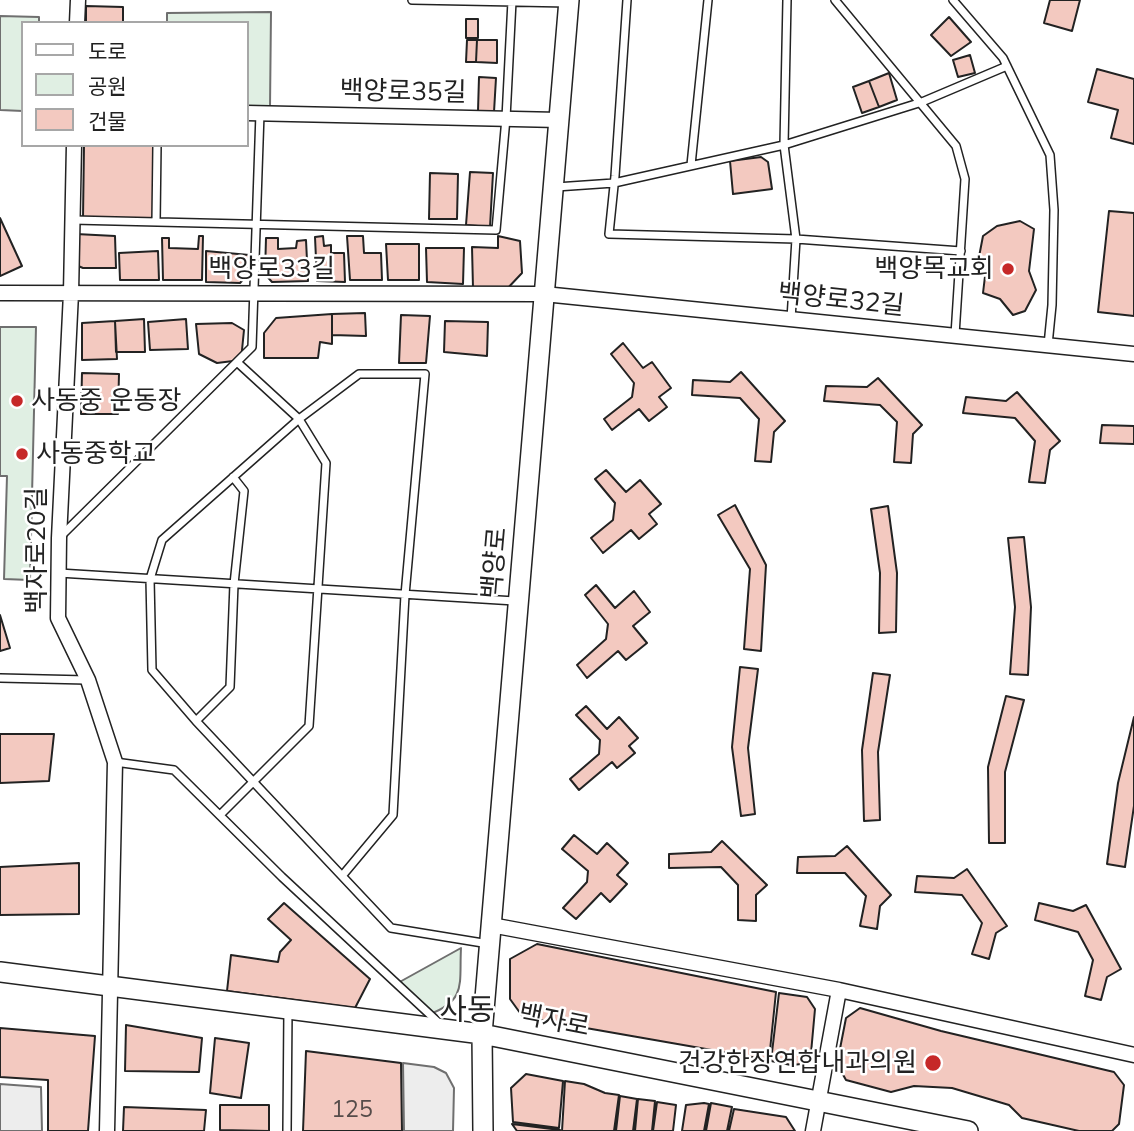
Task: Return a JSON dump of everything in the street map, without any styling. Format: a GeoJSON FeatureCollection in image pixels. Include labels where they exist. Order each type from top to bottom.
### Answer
{"type":"FeatureCollection","features":[{"type":"Feature","properties":{"kind":"street"},"geometry":{"type":"LineString","coordinates":[[77,21],[78,0]]}},
{"type":"Feature","properties":{"kind":"street","name":"백양로"},"geometry":{"type":"LineString","coordinates":[[483,1131],[482,1034],[569,1]]}},
{"type":"Feature","properties":{"kind":"street","name":"백양로35길"},"geometry":{"type":"LineString","coordinates":[[254,113],[559,120]]}},
{"type":"Feature","properties":{"kind":"street","name":"백자로20길"},"geometry":{"type":"LineString","coordinates":[[74,147],[58,618],[88,680],[115,762],[107,1131]]}},
{"type":"Feature","properties":{"kind":"street","name":"백양로33길"},"geometry":{"type":"LineString","coordinates":[[0,293],[544,294]]}},
{"type":"Feature","properties":{"kind":"street","name":"백양로32길"},"geometry":{"type":"LineString","coordinates":[[544,294],[1134,354]]}},
{"type":"Feature","properties":{"kind":"street"},"geometry":{"type":"LineString","coordinates":[[491,935],[839,990],[1134,1055]]}},
{"type":"Feature","properties":{"kind":"street","name":"백자로"},"geometry":{"type":"LineString","coordinates":[[0,972],[482,1034],[968,1131]]}},
{"type":"Feature","properties":{"kind":"street"},"geometry":{"type":"LineString","coordinates":[[813,1131],[839,990]]}},
{"type":"Feature","properties":{"kind":"lane"},"geometry":{"type":"LineString","coordinates":[[412,0],[569,1]]}},
{"type":"Feature","properties":{"kind":"lane"},"geometry":{"type":"LineString","coordinates":[[627,0],[609,234],[796,239],[961,251]]}},
{"type":"Feature","properties":{"kind":"lane"},"geometry":{"type":"LineString","coordinates":[[691,165],[708,0]]}},
{"type":"Feature","properties":{"kind":"lane"},"geometry":{"type":"LineString","coordinates":[[787,0],[784,145],[796,239],[791,319]]}},
{"type":"Feature","properties":{"kind":"lane"},"geometry":{"type":"LineString","coordinates":[[835,0],[957,146],[965,179],[955,336]]}},
{"type":"Feature","properties":{"kind":"lane"},"geometry":{"type":"LineString","coordinates":[[953,0],[1003,58],[1050,155],[1054,211],[1052,305],[1048,345]]}},
{"type":"Feature","properties":{"kind":"lane"},"geometry":{"type":"LineString","coordinates":[[72,220],[496,230],[506,118],[512,1]]}},
{"type":"Feature","properties":{"kind":"lane"},"geometry":{"type":"LineString","coordinates":[[553,187],[614,183],[784,145],[922,102],[1007,66]]}},
{"type":"Feature","properties":{"kind":"lane"},"geometry":{"type":"LineString","coordinates":[[59,538],[252,347],[257,225],[254,113]]}},
{"type":"Feature","properties":{"kind":"lane"},"geometry":{"type":"LineString","coordinates":[[156,222],[157,147]]}},
{"type":"Feature","properties":{"kind":"lane"},"geometry":{"type":"LineString","coordinates":[[220,815],[309,726],[326,463],[299,419],[238,363]]}},
{"type":"Feature","properties":{"kind":"lane"},"geometry":{"type":"LineString","coordinates":[[342,876],[393,815],[405,595],[425,374],[359,374],[299,419],[162,540],[150,579],[152,670],[253,783],[391,928],[491,935]]}},
{"type":"Feature","properties":{"kind":"lane"},"geometry":{"type":"LineString","coordinates":[[196,721],[230,687],[234,584],[244,491],[233,477]]}},
{"type":"Feature","properties":{"kind":"lane"},"geometry":{"type":"LineString","coordinates":[[58,573],[518,602]]}},
{"type":"Feature","properties":{"kind":"lane"},"geometry":{"type":"LineString","coordinates":[[0,678],[88,680]]}},
{"type":"Feature","properties":{"kind":"lane"},"geometry":{"type":"LineString","coordinates":[[115,762],[174,771],[446,1030]]}},
{"type":"Feature","properties":{"kind":"lane"},"geometry":{"type":"LineString","coordinates":[[287,1131],[288,1010]]}},
{"type":"Feature","properties":{"kind":"green space"},"geometry":{"type":"Polygon","coordinates":[[[271,12],[270,107],[248,107],[248,21],[167,21],[167,13],[271,12]]]}},
{"type":"Feature","properties":{"kind":"green space"},"geometry":{"type":"Polygon","coordinates":[[[0,16],[39,17],[39,21],[21,21],[21,111],[0,110],[0,16]]]}},
{"type":"Feature","properties":{"kind":"green space","name":"사동중 운동장"},"geometry":{"type":"Polygon","coordinates":[[[0,327],[36,327],[30,580],[4,579],[7,476],[0,476],[0,327]]]}},
{"type":"Feature","properties":{"kind":"green space"},"geometry":{"type":"Polygon","coordinates":[[[461,948],[459,989],[456,996],[442,1009],[430,1014],[396,984],[461,948]]]}},
{"type":"Feature","properties":{"kind":"shaded area"},"geometry":{"type":"Polygon","coordinates":[[[403,1063],[434,1067],[446,1073],[454,1088],[453,1131],[404,1131],[403,1063]]]}},
{"type":"Feature","properties":{"kind":"shaded area"},"geometry":{"type":"Polygon","coordinates":[[[0,1084],[41,1087],[42,1131],[0,1131],[0,1084]]]}},
{"type":"Feature","properties":{"kind":"building"},"geometry":{"type":"Polygon","coordinates":[[[1050,0],[1080,0],[1072,31],[1044,23],[1050,0]]]}},
{"type":"Feature","properties":{"kind":"building"},"geometry":{"type":"Polygon","coordinates":[[[86,6],[123,7],[123,21],[86,21],[86,6]]]}},
{"type":"Feature","properties":{"kind":"building"},"geometry":{"type":"Polygon","coordinates":[[[949,17],[971,42],[951,56],[931,35],[949,17]]]}},
{"type":"Feature","properties":{"kind":"building"},"geometry":{"type":"Polygon","coordinates":[[[466,19],[478,19],[478,38],[466,38],[466,19]]]}},
{"type":"Feature","properties":{"kind":"building"},"geometry":{"type":"Polygon","coordinates":[[[467,40],[477,40],[476,62],[466,62],[467,40]]]}},
{"type":"Feature","properties":{"kind":"building"},"geometry":{"type":"Polygon","coordinates":[[[477,40],[497,40],[497,63],[476,62],[477,40]]]}},
{"type":"Feature","properties":{"kind":"building"},"geometry":{"type":"Polygon","coordinates":[[[970,55],[975,73],[958,77],[953,60],[970,55]]]}},
{"type":"Feature","properties":{"kind":"building"},"geometry":{"type":"Polygon","coordinates":[[[1097,69],[1134,79],[1134,144],[1111,138],[1118,110],[1088,102],[1097,69]]]}},
{"type":"Feature","properties":{"kind":"building"},"geometry":{"type":"Polygon","coordinates":[[[889,73],[897,100],[879,107],[869,81],[889,73]]]}},
{"type":"Feature","properties":{"kind":"building"},"geometry":{"type":"Polygon","coordinates":[[[479,77],[496,78],[494,112],[478,111],[479,77]]]}},
{"type":"Feature","properties":{"kind":"building"},"geometry":{"type":"Polygon","coordinates":[[[869,81],[879,107],[862,113],[853,87],[869,81]]]}},
{"type":"Feature","properties":{"kind":"building"},"geometry":{"type":"Polygon","coordinates":[[[84,147],[154,147],[153,219],[83,218],[84,147]]]}},
{"type":"Feature","properties":{"kind":"building"},"geometry":{"type":"Polygon","coordinates":[[[761,157],[768,162],[772,189],[733,194],[730,161],[761,157]]]}},
{"type":"Feature","properties":{"kind":"building"},"geometry":{"type":"Polygon","coordinates":[[[470,172],[493,173],[490,227],[466,225],[470,172]]]}},
{"type":"Feature","properties":{"kind":"building"},"geometry":{"type":"Polygon","coordinates":[[[430,173],[458,174],[457,219],[429,219],[430,173]]]}},
{"type":"Feature","properties":{"kind":"building"},"geometry":{"type":"Polygon","coordinates":[[[1109,211],[1134,213],[1134,316],[1098,312],[1109,211]]]}},
{"type":"Feature","properties":{"kind":"building"},"geometry":{"type":"Polygon","coordinates":[[[0,218],[22,266],[0,276],[0,218]]]}},
{"type":"Feature","properties":{"kind":"building","name":"백양목교회"},"geometry":{"type":"Polygon","coordinates":[[[1020,221],[1034,229],[1029,271],[1036,290],[1025,311],[1013,315],[1000,299],[983,293],[986,268],[978,262],[983,236],[997,226],[1020,221]]]}},
{"type":"Feature","properties":{"kind":"building"},"geometry":{"type":"Polygon","coordinates":[[[76,234],[115,236],[116,268],[83,268],[71,263],[76,234]]]}},
{"type":"Feature","properties":{"kind":"building"},"geometry":{"type":"Polygon","coordinates":[[[199,236],[203,236],[202,280],[163,280],[162,238],[169,238],[169,248],[198,249],[199,236]]]}},
{"type":"Feature","properties":{"kind":"building"},"geometry":{"type":"Polygon","coordinates":[[[323,236],[324,246],[331,245],[331,253],[344,253],[345,282],[317,281],[315,237],[323,236]]]}},
{"type":"Feature","properties":{"kind":"building"},"geometry":{"type":"Polygon","coordinates":[[[347,236],[363,236],[364,253],[381,253],[382,280],[350,280],[347,236]]]}},
{"type":"Feature","properties":{"kind":"building"},"geometry":{"type":"Polygon","coordinates":[[[498,236],[520,241],[522,273],[505,291],[473,288],[472,247],[498,248],[498,236]]]}},
{"type":"Feature","properties":{"kind":"building"},"geometry":{"type":"Polygon","coordinates":[[[266,238],[278,238],[278,249],[296,248],[297,241],[306,240],[308,281],[272,282],[265,274],[266,238]]]}},
{"type":"Feature","properties":{"kind":"building"},"geometry":{"type":"Polygon","coordinates":[[[386,244],[419,244],[419,280],[388,280],[386,244]]]}},
{"type":"Feature","properties":{"kind":"building"},"geometry":{"type":"Polygon","coordinates":[[[426,248],[464,248],[463,284],[427,282],[426,248]]]}},
{"type":"Feature","properties":{"kind":"building"},"geometry":{"type":"Polygon","coordinates":[[[158,251],[159,280],[120,280],[119,253],[158,251]]]}},
{"type":"Feature","properties":{"kind":"building"},"geometry":{"type":"Polygon","coordinates":[[[206,251],[249,255],[248,274],[240,283],[206,282],[206,251]]]}},
{"type":"Feature","properties":{"kind":"building"},"geometry":{"type":"Polygon","coordinates":[[[365,313],[366,336],[332,335],[332,314],[365,313]]]}},
{"type":"Feature","properties":{"kind":"building"},"geometry":{"type":"Polygon","coordinates":[[[332,314],[332,344],[320,342],[318,358],[264,358],[264,333],[276,318],[332,314]]]}},
{"type":"Feature","properties":{"kind":"building"},"geometry":{"type":"Polygon","coordinates":[[[401,315],[430,316],[426,363],[399,363],[401,315]]]}},
{"type":"Feature","properties":{"kind":"building"},"geometry":{"type":"Polygon","coordinates":[[[144,319],[145,352],[116,352],[115,321],[144,319]]]}},
{"type":"Feature","properties":{"kind":"building"},"geometry":{"type":"Polygon","coordinates":[[[186,319],[188,349],[150,350],[148,322],[186,319]]]}},
{"type":"Feature","properties":{"kind":"building"},"geometry":{"type":"Polygon","coordinates":[[[115,321],[117,359],[82,360],[82,323],[115,321]]]}},
{"type":"Feature","properties":{"kind":"building"},"geometry":{"type":"Polygon","coordinates":[[[445,321],[488,322],[487,356],[444,352],[445,321]]]}},
{"type":"Feature","properties":{"kind":"building"},"geometry":{"type":"Polygon","coordinates":[[[232,323],[244,330],[241,360],[217,363],[199,354],[196,324],[232,323]]]}},
{"type":"Feature","properties":{"kind":"building"},"geometry":{"type":"Polygon","coordinates":[[[623,343],[643,368],[652,362],[671,388],[659,397],[667,407],[649,421],[639,409],[612,430],[604,419],[632,397],[634,383],[611,354],[623,343]]]}},
{"type":"Feature","properties":{"kind":"building"},"geometry":{"type":"Polygon","coordinates":[[[741,372],[785,421],[774,432],[771,462],[755,461],[759,419],[740,398],[692,395],[693,380],[730,382],[741,372]]]}},
{"type":"Feature","properties":{"kind":"building"},"geometry":{"type":"Polygon","coordinates":[[[82,373],[119,374],[118,414],[81,414],[82,373]]]}},
{"type":"Feature","properties":{"kind":"building"},"geometry":{"type":"Polygon","coordinates":[[[878,378],[922,425],[913,434],[911,463],[894,462],[897,422],[880,405],[824,401],[826,386],[867,387],[878,378]]]}},
{"type":"Feature","properties":{"kind":"building"},"geometry":{"type":"Polygon","coordinates":[[[1017,392],[1060,441],[1050,450],[1045,483],[1029,482],[1035,441],[1015,418],[963,413],[966,397],[1006,401],[1017,392]]]}},
{"type":"Feature","properties":{"kind":"building"},"geometry":{"type":"Polygon","coordinates":[[[1102,425],[1134,426],[1134,444],[1100,443],[1102,425]]]}},
{"type":"Feature","properties":{"kind":"building"},"geometry":{"type":"Polygon","coordinates":[[[606,470],[626,492],[640,480],[661,504],[649,514],[657,524],[639,539],[631,530],[603,553],[591,538],[613,520],[615,503],[595,479],[606,470]]]}},
{"type":"Feature","properties":{"kind":"building"},"geometry":{"type":"Polygon","coordinates":[[[735,505],[766,565],[761,651],[744,649],[750,569],[718,515],[735,505]]]}},
{"type":"Feature","properties":{"kind":"building"},"geometry":{"type":"Polygon","coordinates":[[[888,506],[897,573],[896,632],[879,633],[880,573],[871,509],[888,506]]]}},
{"type":"Feature","properties":{"kind":"building"},"geometry":{"type":"Polygon","coordinates":[[[1024,537],[1031,607],[1028,675],[1010,674],[1015,607],[1008,538],[1024,537]]]}},
{"type":"Feature","properties":{"kind":"building"},"geometry":{"type":"Polygon","coordinates":[[[596,585],[615,608],[634,591],[650,612],[633,626],[647,643],[626,660],[618,651],[587,678],[577,665],[606,639],[608,624],[585,595],[596,585]]]}},
{"type":"Feature","properties":{"kind":"building"},"geometry":{"type":"Polygon","coordinates":[[[0,615],[10,648],[0,651],[0,615]]]}},
{"type":"Feature","properties":{"kind":"building"},"geometry":{"type":"Polygon","coordinates":[[[740,667],[758,669],[748,748],[755,814],[741,816],[732,747],[740,667]]]}},
{"type":"Feature","properties":{"kind":"building"},"geometry":{"type":"Polygon","coordinates":[[[873,673],[890,675],[878,752],[880,820],[864,821],[862,750],[873,673]]]}},
{"type":"Feature","properties":{"kind":"building"},"geometry":{"type":"Polygon","coordinates":[[[1006,696],[1024,700],[1005,772],[1005,843],[989,843],[988,767],[1006,696]]]}},
{"type":"Feature","properties":{"kind":"building"},"geometry":{"type":"Polygon","coordinates":[[[586,706],[607,729],[619,717],[638,738],[629,746],[635,753],[617,768],[612,762],[579,790],[570,779],[599,754],[600,740],[576,715],[586,706]]]}},
{"type":"Feature","properties":{"kind":"building"},"geometry":{"type":"Polygon","coordinates":[[[1134,717],[1134,806],[1125,867],[1107,864],[1118,783],[1134,717]]]}},
{"type":"Feature","properties":{"kind":"building"},"geometry":{"type":"Polygon","coordinates":[[[0,734],[54,734],[49,781],[0,783],[0,734]]]}},
{"type":"Feature","properties":{"kind":"building"},"geometry":{"type":"Polygon","coordinates":[[[574,835],[597,854],[607,843],[628,863],[617,875],[627,884],[610,902],[601,893],[576,919],[563,908],[587,882],[588,871],[562,849],[574,835]]]}},
{"type":"Feature","properties":{"kind":"building"},"geometry":{"type":"Polygon","coordinates":[[[722,841],[767,885],[756,895],[756,921],[738,920],[738,885],[721,867],[669,868],[669,854],[711,852],[722,841]]]}},
{"type":"Feature","properties":{"kind":"building"},"geometry":{"type":"Polygon","coordinates":[[[847,846],[891,895],[880,906],[877,929],[860,926],[866,896],[845,873],[797,873],[798,857],[835,856],[847,846]]]}},
{"type":"Feature","properties":{"kind":"building"},"geometry":{"type":"Polygon","coordinates":[[[79,863],[79,914],[0,915],[0,867],[79,863]]]}},
{"type":"Feature","properties":{"kind":"building"},"geometry":{"type":"Polygon","coordinates":[[[967,869],[1007,926],[996,933],[989,959],[972,954],[982,923],[962,895],[915,892],[917,876],[954,878],[967,869]]]}},
{"type":"Feature","properties":{"kind":"building"},"geometry":{"type":"Polygon","coordinates":[[[284,903],[370,979],[355,1008],[227,991],[231,955],[278,962],[280,952],[291,940],[268,919],[284,903]]]}},
{"type":"Feature","properties":{"kind":"building"},"geometry":{"type":"Polygon","coordinates":[[[1039,903],[1073,911],[1086,905],[1121,969],[1107,977],[1101,1000],[1085,996],[1093,960],[1078,932],[1035,920],[1039,903]]]}},
{"type":"Feature","properties":{"kind":"building"},"geometry":{"type":"Polygon","coordinates":[[[537,944],[776,992],[769,1060],[523,1017],[510,999],[510,959],[537,944]]]}},
{"type":"Feature","properties":{"kind":"building"},"geometry":{"type":"Polygon","coordinates":[[[779,993],[807,997],[815,1009],[811,1053],[802,1064],[771,1061],[779,993]]]}},
{"type":"Feature","properties":{"kind":"building"},"geometry":{"type":"Polygon","coordinates":[[[860,1008],[941,1031],[1114,1072],[1124,1085],[1119,1124],[1112,1131],[1079,1131],[1022,1118],[1009,1105],[952,1088],[914,1086],[891,1092],[846,1080],[837,1064],[846,1018],[860,1008]]]}},
{"type":"Feature","properties":{"kind":"building"},"geometry":{"type":"Polygon","coordinates":[[[126,1025],[202,1038],[199,1072],[125,1071],[126,1025]]]}},
{"type":"Feature","properties":{"kind":"building"},"geometry":{"type":"Polygon","coordinates":[[[0,1028],[95,1036],[88,1131],[48,1131],[48,1080],[0,1077],[0,1028]]]}},
{"type":"Feature","properties":{"kind":"building"},"geometry":{"type":"Polygon","coordinates":[[[215,1038],[249,1043],[241,1098],[210,1093],[215,1038]]]}},
{"type":"Feature","properties":{"kind":"building"},"geometry":{"type":"Polygon","coordinates":[[[306,1051],[401,1063],[402,1131],[303,1131],[306,1051]]]}},
{"type":"Feature","properties":{"kind":"building"},"geometry":{"type":"Polygon","coordinates":[[[526,1074],[563,1081],[559,1128],[513,1122],[511,1088],[526,1074]]]}},
{"type":"Feature","properties":{"kind":"building"},"geometry":{"type":"Polygon","coordinates":[[[565,1081],[619,1095],[614,1131],[562,1131],[565,1081]]]}},
{"type":"Feature","properties":{"kind":"building"},"geometry":{"type":"Polygon","coordinates":[[[620,1096],[637,1099],[633,1131],[616,1131],[620,1096]]]}},
{"type":"Feature","properties":{"kind":"building"},"geometry":{"type":"Polygon","coordinates":[[[638,1099],[655,1101],[652,1131],[635,1131],[638,1099]]]}},
{"type":"Feature","properties":{"kind":"building"},"geometry":{"type":"Polygon","coordinates":[[[657,1102],[676,1105],[673,1131],[653,1131],[657,1102]]]}},
{"type":"Feature","properties":{"kind":"building"},"geometry":{"type":"Polygon","coordinates":[[[711,1103],[732,1107],[727,1131],[706,1131],[711,1103]]]}},
{"type":"Feature","properties":{"kind":"building"},"geometry":{"type":"Polygon","coordinates":[[[709,1104],[704,1131],[682,1131],[686,1105],[709,1104]]]}},
{"type":"Feature","properties":{"kind":"building"},"geometry":{"type":"Polygon","coordinates":[[[220,1105],[269,1105],[269,1131],[220,1130],[220,1105]]]}},
{"type":"Feature","properties":{"kind":"building"},"geometry":{"type":"Polygon","coordinates":[[[124,1107],[206,1110],[204,1131],[123,1131],[124,1107]]]}},
{"type":"Feature","properties":{"kind":"building"},"geometry":{"type":"Polygon","coordinates":[[[734,1109],[786,1117],[795,1131],[729,1131],[734,1109]]]}},
{"type":"Feature","properties":{"kind":"building"},"geometry":{"type":"Polygon","coordinates":[[[512,1124],[560,1130],[560,1131],[517,1131],[512,1124]]]}},
{"type":"Feature","properties":{"kind":"place","name":"백양목교회"},"geometry":{"type":"Point","coordinates":[1008,269]}},
{"type":"Feature","properties":{"kind":"place","name":"사동중 운동장"},"geometry":{"type":"Point","coordinates":[17,401]}},
{"type":"Feature","properties":{"kind":"place","name":"사동중학교"},"geometry":{"type":"Point","coordinates":[22,454]}},
{"type":"Feature","properties":{"kind":"place","name":"건강한장연합내과의원"},"geometry":{"type":"Point","coordinates":[933,1063]}},
{"type":"Feature","properties":{"kind":"district","name":"사동"},"geometry":{"type":"Point","coordinates":[467,1011]}}]}
